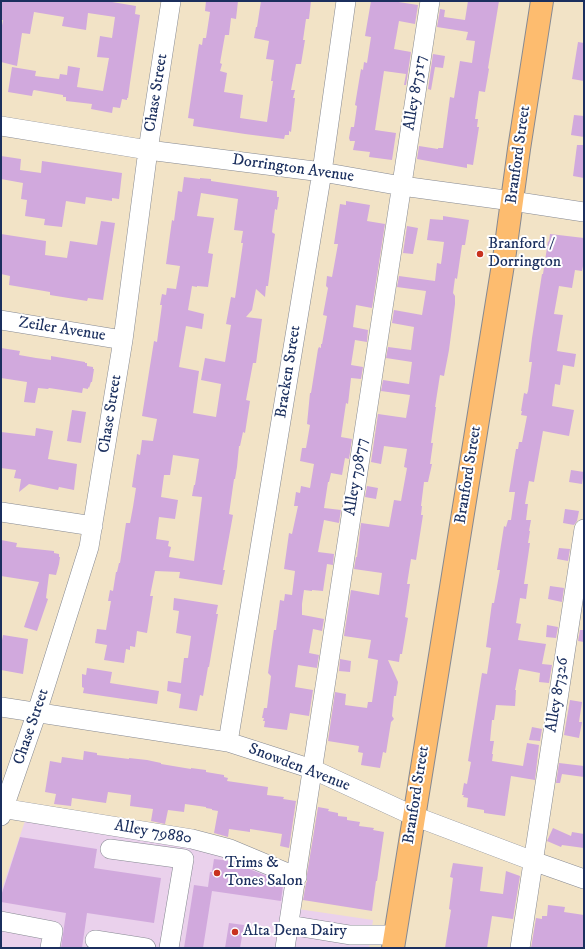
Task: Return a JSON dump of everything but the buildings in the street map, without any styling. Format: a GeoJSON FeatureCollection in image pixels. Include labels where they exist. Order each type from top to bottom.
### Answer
{"type":"FeatureCollection","features":[{"type":"Feature","properties":{"kind":"main road","name":"Branford Street"},"geometry":{"type":"LineString","coordinates":[[394,942],[501,276],[542,1]]}},
{"type":"Feature","properties":{"kind":"street","name":"Chase Street"},"geometry":{"type":"LineString","coordinates":[[2,811],[37,712],[89,547],[123,340],[148,150],[171,1]]}},
{"type":"Feature","properties":{"kind":"street","name":"Bracken Street"},"geometry":{"type":"LineString","coordinates":[[228,742],[322,172],[346,1]]}},
{"type":"Feature","properties":{"kind":"street","name":"Alley 87517"},"geometry":{"type":"LineString","coordinates":[[402,186],[430,1]]}},
{"type":"Feature","properties":{"kind":"street","name":"Dorrington Avenue"},"geometry":{"type":"LineString","coordinates":[[1,126],[148,150],[322,172],[402,186],[584,212]]}},
{"type":"Feature","properties":{"kind":"street","name":"Alley 79877"},"geometry":{"type":"LineString","coordinates":[[285,948],[402,186]]}},
{"type":"Feature","properties":{"kind":"street","name":"Zeiler Avenue"},"geometry":{"type":"LineString","coordinates":[[1,320],[123,340]]}},
{"type":"Feature","properties":{"kind":"street"},"geometry":{"type":"LineString","coordinates":[[1,512],[93,526]]}},
{"type":"Feature","properties":{"kind":"street","name":"Alley 87326"},"geometry":{"type":"LineString","coordinates":[[520,948],[584,529]]}},
{"type":"Feature","properties":{"kind":"street","name":"Snowden Avenue"},"geometry":{"type":"LineString","coordinates":[[1,707],[228,742],[312,769],[414,816],[584,879]]}},
{"type":"Feature","properties":{"kind":"street","name":"Alley 79880"},"geometry":{"type":"LineString","coordinates":[[2,811],[192,839],[230,849],[297,877]]}},
{"type":"Feature","properties":{"kind":"street"},"geometry":{"type":"LineString","coordinates":[[110,849],[184,859],[169,948]]}},
{"type":"Feature","properties":{"kind":"street"},"geometry":{"type":"LineString","coordinates":[[1,921],[53,931],[50,948]]}},
{"type":"Feature","properties":{"kind":"street"},"geometry":{"type":"LineString","coordinates":[[289,925],[349,941],[394,942]]}},
{"type":"Feature","properties":{"kind":"street"},"geometry":{"type":"LineString","coordinates":[[95,940],[146,948]]}},
{"type":"Feature","properties":{"kind":"shaded area"},"geometry":{"type":"Polygon","coordinates":[[[25,821],[216,852],[290,880],[279,948],[1,948],[1,892],[25,821]]]}},
{"type":"Feature","properties":{"kind":"shaded area"},"geometry":{"type":"Polygon","coordinates":[[[298,909],[373,920],[369,948],[292,948],[298,909]]]}},
{"type":"Feature","properties":{"kind":"place","name":"Branford / Dorrington"},"geometry":{"type":"Point","coordinates":[480,254]}},
{"type":"Feature","properties":{"kind":"place","name":"Trims & Tones Salon"},"geometry":{"type":"Point","coordinates":[217,873]}},
{"type":"Feature","properties":{"kind":"place","name":"Alta Dena Dairy"},"geometry":{"type":"Point","coordinates":[235,932]}}]}
